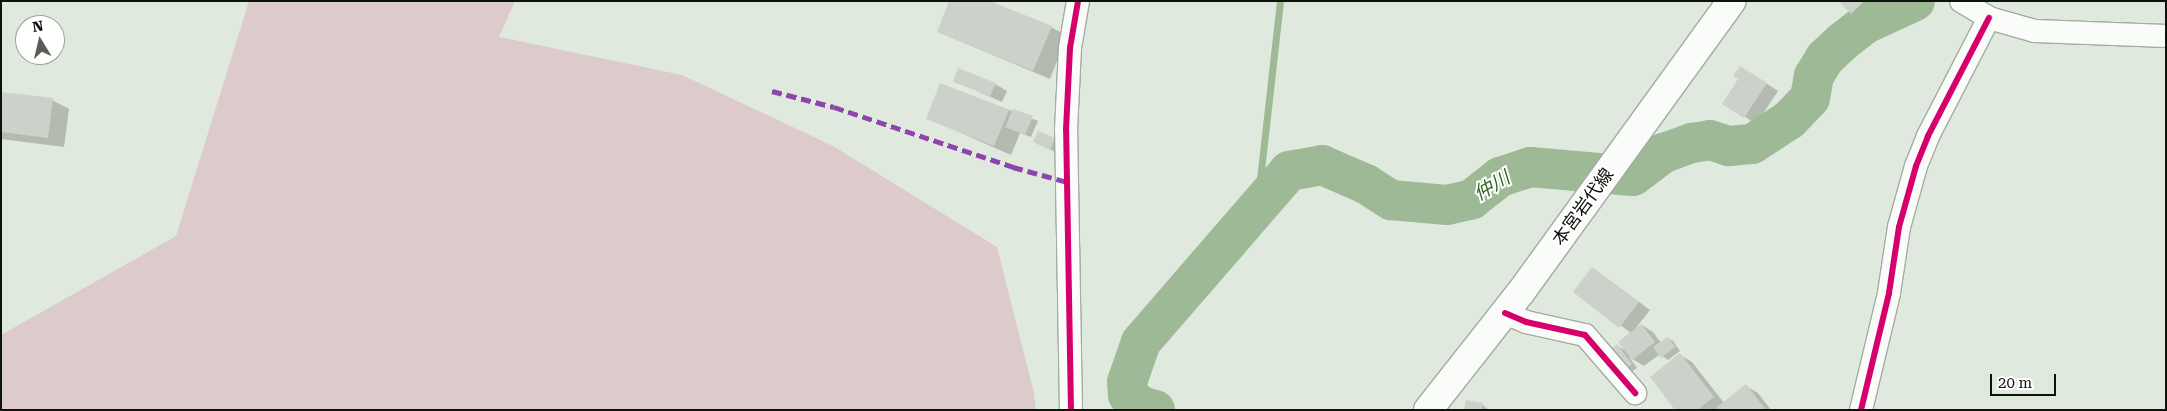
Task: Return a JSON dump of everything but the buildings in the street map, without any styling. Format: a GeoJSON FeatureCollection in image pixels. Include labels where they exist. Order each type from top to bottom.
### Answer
{"type":"FeatureCollection","features":[{"type":"Feature","properties":{"kind":"main road","name":"本宮岩代線"},"geometry":{"type":"LineString","coordinates":[[1428,410],[1505,313],[1732,1]]}},
{"type":"Feature","properties":{"kind":"street"},"geometry":{"type":"LineString","coordinates":[[1071,410],[1066,130],[1070,48],[1078,1]]}},
{"type":"Feature","properties":{"kind":"street"},"geometry":{"type":"LineString","coordinates":[[1961,1],[1989,18],[2035,31],[2166,36]]}},
{"type":"Feature","properties":{"kind":"street"},"geometry":{"type":"LineString","coordinates":[[1861,410],[1889,293],[1899,227],[1916,166],[1928,136],[1989,18]]}},
{"type":"Feature","properties":{"kind":"street"},"geometry":{"type":"LineString","coordinates":[[1505,313],[1526,322],[1585,335],[1635,393]]}},
{"type":"Feature","properties":{"kind":"shaded area"},"geometry":{"type":"Polygon","coordinates":[[[249,1],[515,1],[499,37],[682,75],[833,146],[997,247],[1034,393],[1036,410],[1,410],[1,335],[176,236],[249,1]]]}},
{"type":"Feature","properties":{"kind":"waterway"},"geometry":{"type":"LineString","coordinates":[[1280,1],[1259,189],[1289,171]]}},
{"type":"Feature","properties":{"kind":"waterway","name":"仲川"},"geometry":{"type":"LineString","coordinates":[[1155,410],[1141,406],[1128,395],[1127,382],[1141,342],[1289,171],[1322,165],[1366,184],[1391,200],[1447,205],[1472,199],[1500,177],[1530,167],[1633,176],[1664,153],[1692,143],[1710,140],[1729,146],[1752,144],[1789,120],[1810,98],[1814,76],[1825,58],[1842,42],[1865,24],[1915,1]]}},
{"type":"Feature","properties":{"kind":"marked path"},"geometry":{"type":"LineString","coordinates":[[772,91],[834,107],[1013,167],[1067,182]]}},
{"type":"Feature","properties":{"kind":"cycle path"},"geometry":{"type":"LineString","coordinates":[[1071,410],[1066,130],[1070,48],[1078,1]]}},
{"type":"Feature","properties":{"kind":"cycle path"},"geometry":{"type":"LineString","coordinates":[[1861,410],[1889,293],[1899,227],[1916,166],[1928,136],[1989,18]]}},
{"type":"Feature","properties":{"kind":"cycle path"},"geometry":{"type":"LineString","coordinates":[[1505,313],[1526,322],[1585,335],[1635,393]]}}]}
